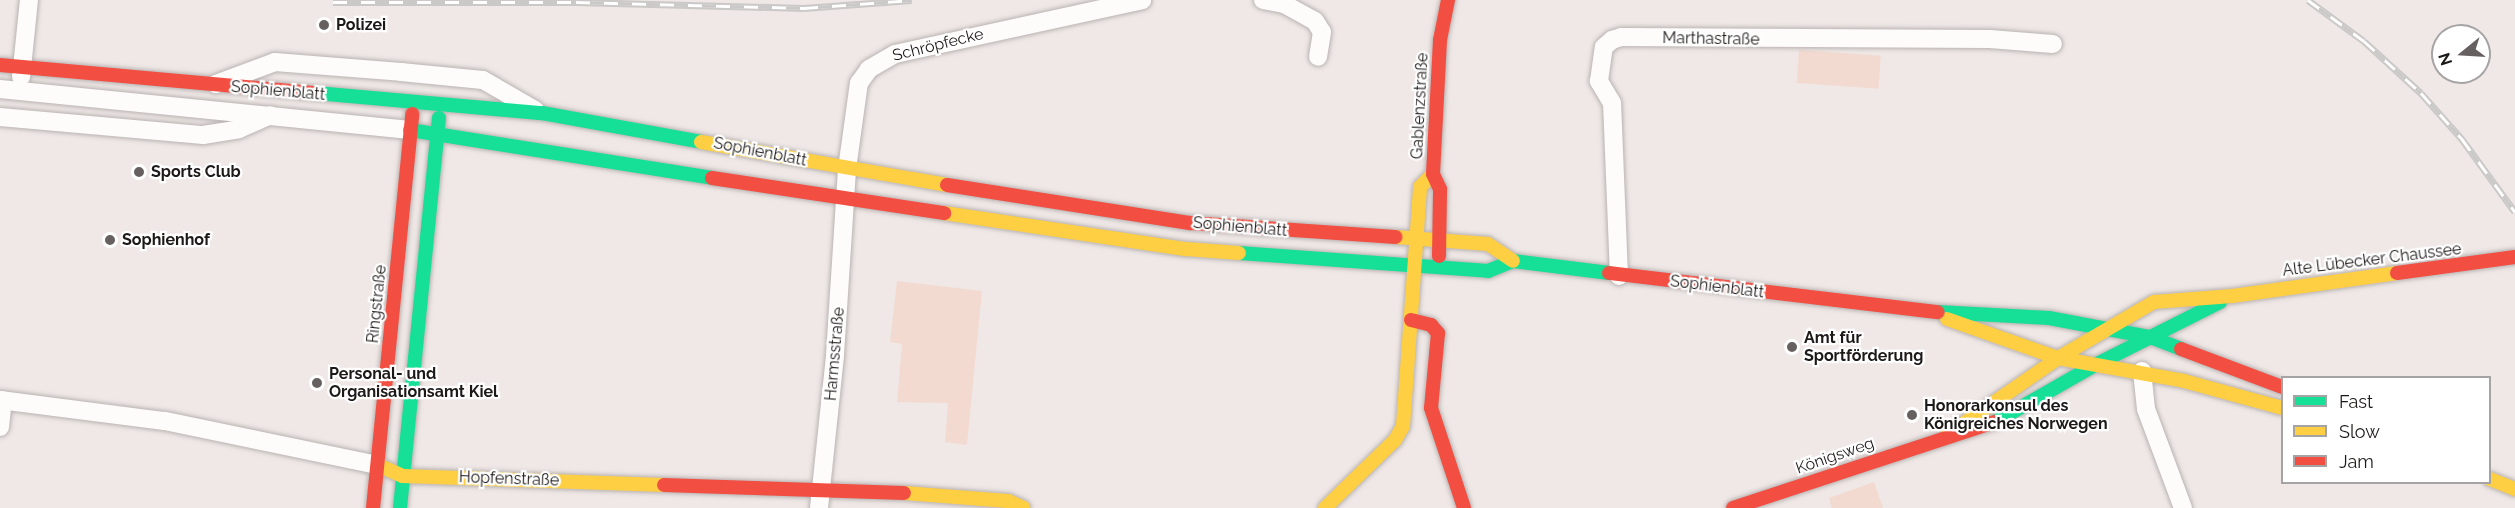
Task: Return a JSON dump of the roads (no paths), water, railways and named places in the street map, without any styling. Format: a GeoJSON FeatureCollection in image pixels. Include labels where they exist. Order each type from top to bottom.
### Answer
{"type":"FeatureCollection","features":[{"type":"Feature","properties":{"kind":"main road","name":"Gablenzstraße"},"geometry":{"type":"LineString","coordinates":[[1433,0],[1440,40]]}},
{"type":"Feature","properties":{"kind":"main road","name":"Gablenzstraße"},"geometry":{"type":"LineString","coordinates":[[1439,268],[1440,189],[1433,174],[1440,40],[1448,0]]}},
{"type":"Feature","properties":{"kind":"main road","name":"Sophienblatt"},"geometry":{"type":"LineString","coordinates":[[0,65],[211,86],[542,113],[846,169],[1191,223],[1488,244],[1513,261],[1619,276],[1922,311],[2049,318],[2150,337],[2281,386]]}},
{"type":"Feature","properties":{"kind":"main road","name":"Ringstraße"},"geometry":{"type":"LineString","coordinates":[[373,508],[413,102]]}},
{"type":"Feature","properties":{"kind":"main road"},"geometry":{"type":"LineString","coordinates":[[400,508],[441,104]]}},
{"type":"Feature","properties":{"kind":"main road","name":"Sophienblatt"},"geometry":{"type":"LineString","coordinates":[[410,129],[845,200],[1186,249],[1488,271],[1513,261]]}},
{"type":"Feature","properties":{"kind":"main road","name":"Gablenzstraße"},"geometry":{"type":"LineString","coordinates":[[1324,508],[1395,440],[1403,426],[1414,238],[1420,187],[1433,174]]}},
{"type":"Feature","properties":{"kind":"main road","name":"Alte Lübecker Chaussee"},"geometry":{"type":"LineString","coordinates":[[2058,358],[2154,302],[2232,296],[2515,257]]}},
{"type":"Feature","properties":{"kind":"main road","name":"Alte Lübecker Chaussee"},"geometry":{"type":"LineString","coordinates":[[2095,365],[2232,296]]}},
{"type":"Feature","properties":{"kind":"main road","name":"Sophienblatt"},"geometry":{"type":"LineString","coordinates":[[1922,311],[2058,358],[2142,371],[2281,407]]}},
{"type":"Feature","properties":{"kind":"main road"},"geometry":{"type":"LineString","coordinates":[[1411,320],[1431,324],[1438,333],[1431,408],[1464,508]]}},
{"type":"Feature","properties":{"kind":"main road","name":"Königsweg"},"geometry":{"type":"LineString","coordinates":[[1947,435],[2058,358]]}},
{"type":"Feature","properties":{"kind":"main road","name":"Königsweg"},"geometry":{"type":"LineString","coordinates":[[1733,508],[1947,435],[2002,420],[2095,365]]}},
{"type":"Feature","properties":{"kind":"main road","name":"Hopfenstraße"},"geometry":{"type":"LineString","coordinates":[[378,465],[403,476],[820,488],[956,495],[1008,501],[1024,508]]}},
{"type":"Feature","properties":{"kind":"main road"},"geometry":{"type":"LineString","coordinates":[[2491,478],[2515,489]]}},
{"type":"Feature","properties":{"kind":"street"},"geometry":{"type":"LineString","coordinates":[[20,91],[29,0]]}},
{"type":"Feature","properties":{"kind":"street","name":"Schröpfecke"},"geometry":{"type":"LineString","coordinates":[[845,200],[846,169],[859,83],[877,62],[927,46],[1142,0]]}},
{"type":"Feature","properties":{"kind":"street"},"geometry":{"type":"LineString","coordinates":[[1263,0],[1284,4],[1315,21],[1322,32],[1318,57]]}},
{"type":"Feature","properties":{"kind":"street","name":"Marthastraße"},"geometry":{"type":"LineString","coordinates":[[1619,276],[1612,103],[1599,81],[1604,47],[1612,40],[1620,37],[1990,39],[2053,44]]}},
{"type":"Feature","properties":{"kind":"street"},"geometry":{"type":"LineString","coordinates":[[211,86],[275,63],[479,79],[542,113]]}},
{"type":"Feature","properties":{"kind":"street","name":"Sophienblatt"},"geometry":{"type":"LineString","coordinates":[[0,89],[410,129]]}},
{"type":"Feature","properties":{"kind":"street"},"geometry":{"type":"LineString","coordinates":[[0,117],[189,134],[229,132],[272,114]]}},
{"type":"Feature","properties":{"kind":"street","name":"Harmsstraße"},"geometry":{"type":"LineString","coordinates":[[819,508],[835,355],[845,200]]}},
{"type":"Feature","properties":{"kind":"street"},"geometry":{"type":"LineString","coordinates":[[2142,371],[2146,409],[2183,508]]}},
{"type":"Feature","properties":{"kind":"street"},"geometry":{"type":"LineString","coordinates":[[0,427],[1,400]]}},
{"type":"Feature","properties":{"kind":"street","name":"Hopfenstraße"},"geometry":{"type":"LineString","coordinates":[[1,400],[165,421],[378,465]]}},
{"type":"Feature","properties":{"kind":"railway"},"geometry":{"type":"LineString","coordinates":[[333,2],[576,2],[804,8],[912,0]]}},
{"type":"Feature","properties":{"kind":"railway"},"geometry":{"type":"LineString","coordinates":[[2308,0],[2364,41],[2421,93],[2462,139],[2515,212]]}},
{"type":"Feature","properties":{"kind":"place","name":"Polizei"},"geometry":{"type":"Point","coordinates":[324,25]}},
{"type":"Feature","properties":{"kind":"place","name":"Sports Club"},"geometry":{"type":"Point","coordinates":[139,172]}},
{"type":"Feature","properties":{"kind":"place","name":"Sophienhof"},"geometry":{"type":"Point","coordinates":[110,240]}},
{"type":"Feature","properties":{"kind":"place","name":"Amt für Sportförderung"},"geometry":{"type":"Point","coordinates":[1792,347]}},
{"type":"Feature","properties":{"kind":"place","name":"Personal- und Organisationsamt Kiel"},"geometry":{"type":"Point","coordinates":[317,383]}},
{"type":"Feature","properties":{"kind":"place","name":"Honorarkonsul des Königreiches Norwegen"},"geometry":{"type":"Point","coordinates":[1912,415]}}]}
